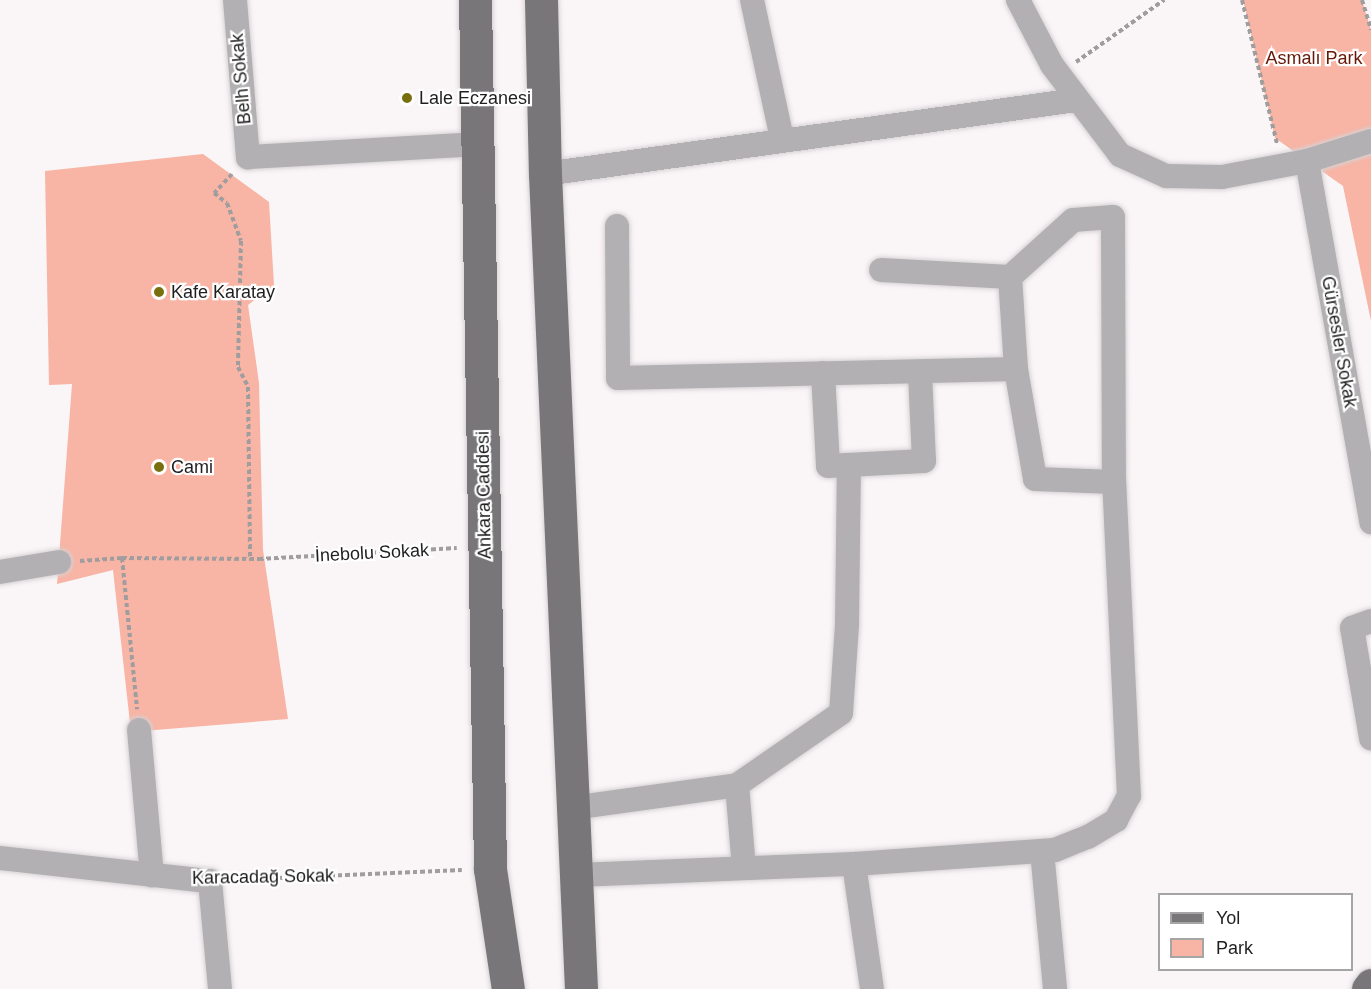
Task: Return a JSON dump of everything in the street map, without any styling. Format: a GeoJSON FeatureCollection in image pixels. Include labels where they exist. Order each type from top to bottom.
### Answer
{"type":"FeatureCollection","features":[{"type":"Feature","properties":{"kind":"main road","name":"Ankara Caddesi"},"geometry":{"type":"LineString","coordinates":[[475,0],[490,869],[508,989]]}},
{"type":"Feature","properties":{"kind":"main road"},"geometry":{"type":"LineString","coordinates":[[541,0],[545,174],[581,989]]}},
{"type":"Feature","properties":{"kind":"main road"},"geometry":{"type":"LineString","coordinates":[[1368,989],[1371,985]]}},
{"type":"Feature","properties":{"kind":"street","name":"Belh Sokak"},"geometry":{"type":"LineString","coordinates":[[235,0],[248,157]]}},
{"type":"Feature","properties":{"kind":"street"},"geometry":{"type":"LineString","coordinates":[[752,0],[782,140]]}},
{"type":"Feature","properties":{"kind":"street"},"geometry":{"type":"LineString","coordinates":[[1018,0],[1058,74],[1120,155],[1166,176],[1222,177],[1307,161],[1371,141]]}},
{"type":"Feature","properties":{"kind":"street"},"geometry":{"type":"LineString","coordinates":[[545,174],[1076,100]]}},
{"type":"Feature","properties":{"kind":"street"},"geometry":{"type":"LineString","coordinates":[[248,157],[477,144]]}},
{"type":"Feature","properties":{"kind":"street","name":"Gürsesler Sokak"},"geometry":{"type":"LineString","coordinates":[[1307,161],[1371,522]]}},
{"type":"Feature","properties":{"kind":"street"},"geometry":{"type":"LineString","coordinates":[[577,874],[854,864],[1042,851],[1088,837],[1116,819],[1129,796],[1114,482],[1113,217],[1073,220],[1011,277],[881,270]]}},
{"type":"Feature","properties":{"kind":"street"},"geometry":{"type":"LineString","coordinates":[[617,226],[618,378],[1016,369]]}},
{"type":"Feature","properties":{"kind":"street"},"geometry":{"type":"LineString","coordinates":[[1011,277],[1016,369],[1035,479],[1114,482]]}},
{"type":"Feature","properties":{"kind":"street"},"geometry":{"type":"LineString","coordinates":[[823,374],[828,466],[924,461],[920,372]]}},
{"type":"Feature","properties":{"kind":"street"},"geometry":{"type":"LineString","coordinates":[[572,808],[737,785],[841,713],[847,624],[849,465]]}},
{"type":"Feature","properties":{"kind":"street"},"geometry":{"type":"LineString","coordinates":[[0,572],[59,562]]}},
{"type":"Feature","properties":{"kind":"street"},"geometry":{"type":"LineString","coordinates":[[1371,621],[1352,628],[1371,738]]}},
{"type":"Feature","properties":{"kind":"street"},"geometry":{"type":"LineString","coordinates":[[139,730],[152,875]]}},
{"type":"Feature","properties":{"kind":"street"},"geometry":{"type":"LineString","coordinates":[[737,785],[744,868]]}},
{"type":"Feature","properties":{"kind":"street"},"geometry":{"type":"LineString","coordinates":[[1042,851],[1055,989]]}},
{"type":"Feature","properties":{"kind":"street","name":"Karacadağ Sokak"},"geometry":{"type":"LineString","coordinates":[[0,858],[210,881]]}},
{"type":"Feature","properties":{"kind":"street"},"geometry":{"type":"LineString","coordinates":[[854,864],[872,989]]}},
{"type":"Feature","properties":{"kind":"street"},"geometry":{"type":"LineString","coordinates":[[210,881],[220,989]]}},
{"type":"Feature","properties":{"kind":"path"},"geometry":{"type":"LineString","coordinates":[[1058,74],[1164,0]]}},
{"type":"Feature","properties":{"kind":"path"},"geometry":{"type":"LineString","coordinates":[[1242,0],[1281,166]]}},
{"type":"Feature","properties":{"kind":"path"},"geometry":{"type":"LineString","coordinates":[[1362,0],[1371,30]]}},
{"type":"Feature","properties":{"kind":"path"},"geometry":{"type":"LineString","coordinates":[[248,157],[214,193],[227,203],[241,241],[238,367],[248,387],[250,559]]}},
{"type":"Feature","properties":{"kind":"path","name":"İnebolu Sokak"},"geometry":{"type":"LineString","coordinates":[[59,562],[122,558],[259,559],[485,546]]}},
{"type":"Feature","properties":{"kind":"path"},"geometry":{"type":"LineString","coordinates":[[122,558],[139,730]]}},
{"type":"Feature","properties":{"kind":"path","name":"Karacadağ Sokak"},"geometry":{"type":"LineString","coordinates":[[210,881],[490,869]]}},
{"type":"Feature","properties":{"kind":"green space","name":"Asmalı Park"},"geometry":{"type":"Polygon","coordinates":[[[1243,0],[1362,0],[1371,30],[1371,321],[1343,186],[1275,138],[1243,0]]]}},
{"type":"Feature","properties":{"kind":"green space"},"geometry":{"type":"Polygon","coordinates":[[[203,154],[269,202],[274,285],[248,305],[259,383],[263,550],[288,719],[131,732],[113,570],[57,584],[72,384],[49,385],[45,171],[203,154]]]}},
{"type":"Feature","properties":{"kind":"place","name":"Lale Eczanesi"},"geometry":{"type":"Point","coordinates":[407,98]}},
{"type":"Feature","properties":{"kind":"place","name":"Kafe Karatay"},"geometry":{"type":"Point","coordinates":[159,292]}},
{"type":"Feature","properties":{"kind":"place","name":"Cami"},"geometry":{"type":"Point","coordinates":[159,467]}}]}
